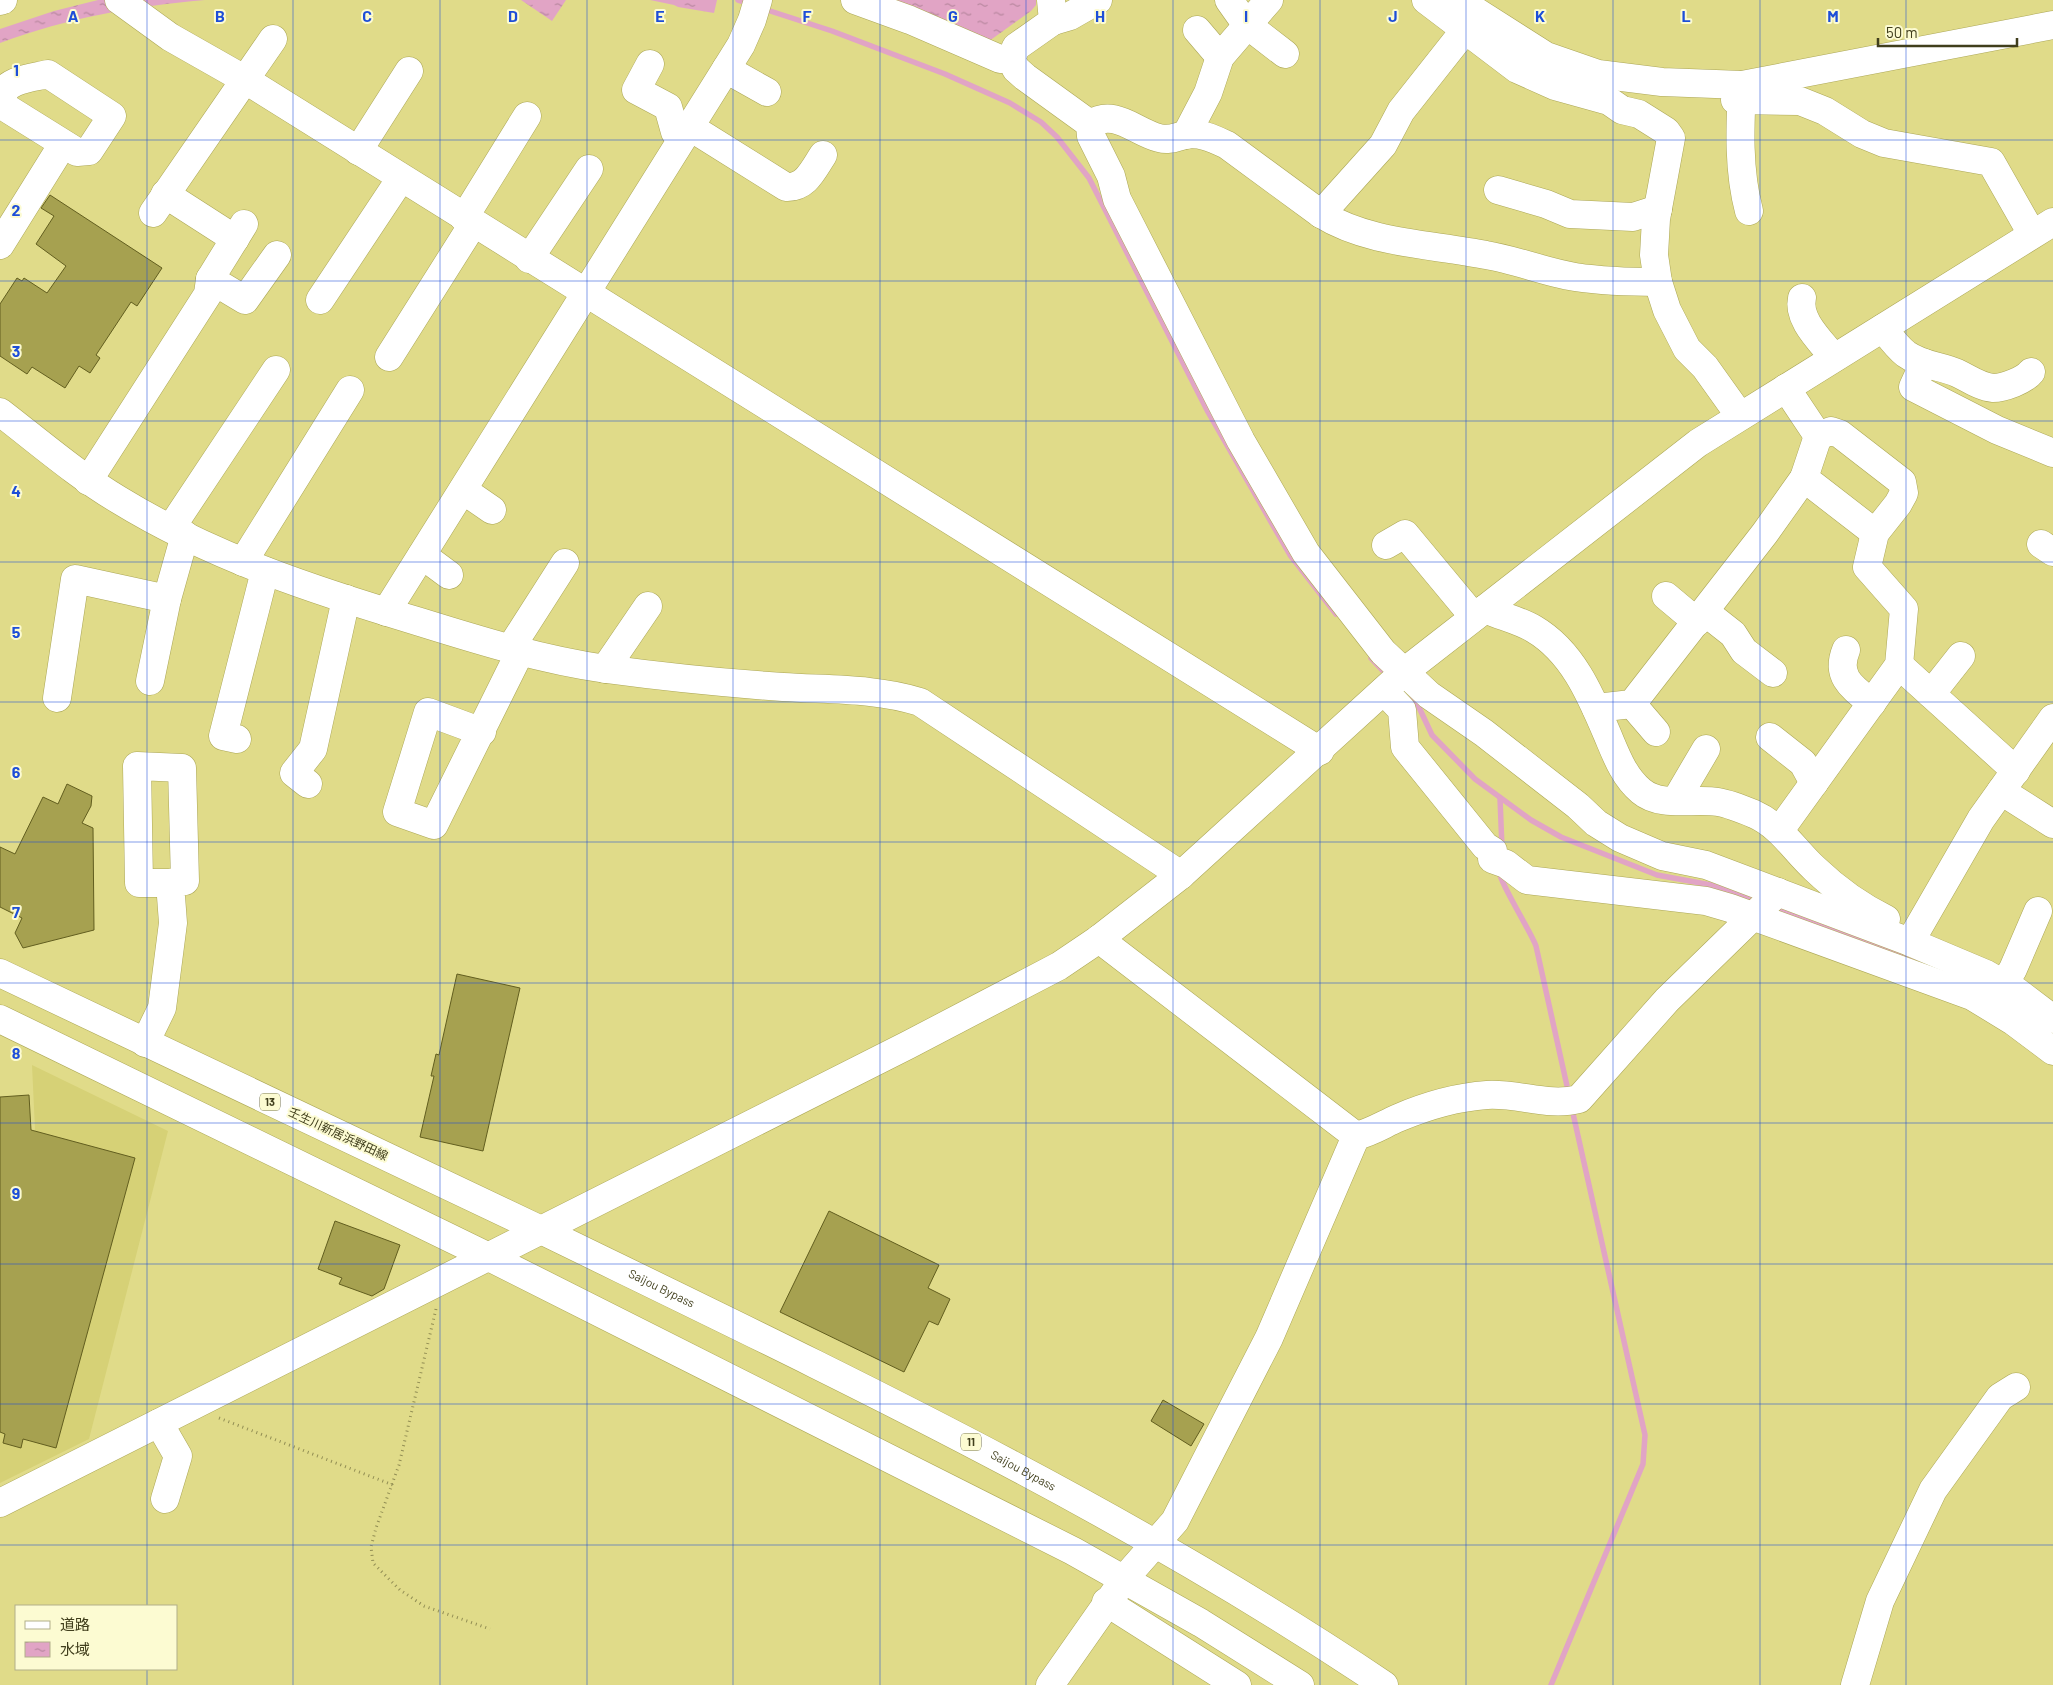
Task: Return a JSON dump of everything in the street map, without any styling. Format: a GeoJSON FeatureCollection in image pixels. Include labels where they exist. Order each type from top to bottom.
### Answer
{"type":"FeatureCollection","features":[{"type":"Feature","properties":{"kind":"main road"},"geometry":{"type":"LineString","coordinates":[[855,0],[910,20],[1000,59],[1010,59]]}},
{"type":"Feature","properties":{"kind":"main road"},"geometry":{"type":"LineString","coordinates":[[1010,59],[1016,47],[1052,10],[1070,16],[1098,0]]}},
{"type":"Feature","properties":{"kind":"main road"},"geometry":{"type":"LineString","coordinates":[[1229,0],[1246,24],[1285,54]]}},
{"type":"Feature","properties":{"kind":"main road"},"geometry":{"type":"LineString","coordinates":[[1186,135],[1208,93],[1220,57],[1246,24],[1269,0]]}},
{"type":"Feature","properties":{"kind":"main road"},"geometry":{"type":"LineString","coordinates":[[1426,0],[1517,69],[1555,86],[1609,101],[1742,93],[2053,25]]}},
{"type":"Feature","properties":{"kind":"main road"},"geometry":{"type":"LineString","coordinates":[[0,1503],[431,1286],[486,1256],[908,1045],[1058,966],[1099,939],[1181,875],[1394,682],[1479,613],[1698,443],[2043,228],[1991,162],[1884,143],[1862,134],[1824,111],[1800,101],[1598,74],[1546,56],[1458,0]]}},
{"type":"Feature","properties":{"kind":"main road"},"geometry":{"type":"LineString","coordinates":[[127,6],[170,36],[244,79],[529,259],[1320,750]]}},
{"type":"Feature","properties":{"kind":"main road"},"geometry":{"type":"LineString","coordinates":[[386,612],[726,69],[755,10]]}},
{"type":"Feature","properties":{"kind":"main road"},"geometry":{"type":"LineString","coordinates":[[1197,30],[1220,57]]}},
{"type":"Feature","properties":{"kind":"main road"},"geometry":{"type":"LineString","coordinates":[[1321,214],[1383,146],[1401,111],[1465,30]]}},
{"type":"Feature","properties":{"kind":"main road"},"geometry":{"type":"LineString","coordinates":[[88,481],[208,294],[210,279],[240,232],[159,203],[272,39]]}},
{"type":"Feature","properties":{"kind":"main road"},"geometry":{"type":"LineString","coordinates":[[1010,59],[1016,69],[1090,124],[1091,136],[1111,176],[1117,198],[1245,449],[1306,553],[1383,652],[1402,710],[1405,747],[1485,846],[1493,851],[1492,859],[1506,864],[1527,880],[1706,901],[1767,904],[1913,938]]}},
{"type":"Feature","properties":{"kind":"main road"},"geometry":{"type":"LineString","coordinates":[[650,64],[636,90],[668,107],[675,132],[687,132],[786,187],[797,188],[805,182],[823,155]]}},
{"type":"Feature","properties":{"kind":"main road"},"geometry":{"type":"LineString","coordinates":[[726,69],[767,92]]}},
{"type":"Feature","properties":{"kind":"main road"},"geometry":{"type":"LineString","coordinates":[[358,151],[409,71]]}},
{"type":"Feature","properties":{"kind":"main road"},"geometry":{"type":"LineString","coordinates":[[48,74],[112,116],[89,151],[77,152],[63,144],[8,109],[0,98],[3,90],[14,82],[48,74]]}},
{"type":"Feature","properties":{"kind":"main road"},"geometry":{"type":"LineString","coordinates":[[1742,93],[1741,156],[1744,192],[1749,210]]}},
{"type":"Feature","properties":{"kind":"main road"},"geometry":{"type":"LineString","coordinates":[[1609,101],[1622,110],[1639,114],[1666,131],[1671,138],[1658,209],[1654,255],[1658,282],[1667,310],[1687,349],[1705,367],[1740,416]]}},
{"type":"Feature","properties":{"kind":"main road"},"geometry":{"type":"LineString","coordinates":[[389,357],[469,221],[527,116]]}},
{"type":"Feature","properties":{"kind":"main road"},"geometry":{"type":"LineString","coordinates":[[1090,124],[1098,119],[1108,117],[1119,120],[1146,134],[1160,138],[1170,140],[1186,135],[1199,135],[1227,146],[1321,214],[1337,224],[1352,229],[1402,241],[1487,255],[1573,277],[1618,282],[1658,282]]}},
{"type":"Feature","properties":{"kind":"main road"},"geometry":{"type":"LineString","coordinates":[[0,245],[63,144]]}},
{"type":"Feature","properties":{"kind":"main road"},"geometry":{"type":"LineString","coordinates":[[529,259],[589,169]]}},
{"type":"Feature","properties":{"kind":"main road"},"geometry":{"type":"LineString","coordinates":[[320,300],[401,178]]}},
{"type":"Feature","properties":{"kind":"main road"},"geometry":{"type":"LineString","coordinates":[[1498,190],[1539,202],[1570,214],[1633,217],[1658,209]]}},
{"type":"Feature","properties":{"kind":"main road"},"geometry":{"type":"LineString","coordinates":[[210,279],[245,300],[277,255]]}},
{"type":"Feature","properties":{"kind":"main road"},"geometry":{"type":"LineString","coordinates":[[1802,298],[1800,307],[1802,315],[1834,358]]}},
{"type":"Feature","properties":{"kind":"main road"},"geometry":{"type":"LineString","coordinates":[[1883,328],[1894,344],[1907,355],[1924,363],[1955,372],[1986,387],[1995,388],[2027,377],[2031,372]]}},
{"type":"Feature","properties":{"kind":"main road"},"geometry":{"type":"LineString","coordinates":[[1924,363],[1913,388],[1997,430],[2053,453]]}},
{"type":"Feature","properties":{"kind":"main road"},"geometry":{"type":"LineString","coordinates":[[150,681],[167,599],[178,531],[276,370]]}},
{"type":"Feature","properties":{"kind":"main road"},"geometry":{"type":"LineString","coordinates":[[1786,388],[1818,436]]}},
{"type":"Feature","properties":{"kind":"main road"},"geometry":{"type":"LineString","coordinates":[[238,740],[223,736],[254,567],[350,390]]}},
{"type":"Feature","properties":{"kind":"main road"},"geometry":{"type":"LineString","coordinates":[[0,412],[88,481],[120,501],[254,567],[386,612],[515,651],[605,669],[780,687],[874,692],[900,696],[920,702],[1181,875]]}},
{"type":"Feature","properties":{"kind":"main road"},"geometry":{"type":"LineString","coordinates":[[1780,830],[1899,665],[1904,609],[1867,567],[1875,533],[1898,504],[1904,492],[1902,482],[1840,434],[1831,431],[1818,436]]}},
{"type":"Feature","properties":{"kind":"main road"},"geometry":{"type":"LineString","coordinates":[[1596,708],[1632,704],[1701,617],[1804,478],[1818,436]]}},
{"type":"Feature","properties":{"kind":"main road"},"geometry":{"type":"LineString","coordinates":[[1804,478],[1875,533]]}},
{"type":"Feature","properties":{"kind":"main road"},"geometry":{"type":"LineString","coordinates":[[463,490],[492,510]]}},
{"type":"Feature","properties":{"kind":"main road"},"geometry":{"type":"LineString","coordinates":[[1386,545],[1405,534],[1424,537],[1479,613],[1532,628],[1546,637],[1560,650],[1576,672],[1596,708],[1630,780],[1641,792],[1654,798],[1730,804],[1755,814],[1780,830],[1814,869],[1843,894],[1913,938],[2004,984],[2053,1019]]}},
{"type":"Feature","properties":{"kind":"main road"},"geometry":{"type":"LineString","coordinates":[[422,555],[449,575]]}},
{"type":"Feature","properties":{"kind":"main road"},"geometry":{"type":"LineString","coordinates":[[482,732],[515,651],[564,562]]}},
{"type":"Feature","properties":{"kind":"main road"},"geometry":{"type":"LineString","coordinates":[[57,698],[75,579],[167,599]]}},
{"type":"Feature","properties":{"kind":"main road"},"geometry":{"type":"LineString","coordinates":[[1666,596],[1733,634],[1744,651],[1773,673]]}},
{"type":"Feature","properties":{"kind":"main road"},"geometry":{"type":"LineString","coordinates":[[308,784],[294,773],[313,749],[346,599]]}},
{"type":"Feature","properties":{"kind":"main road"},"geometry":{"type":"LineString","coordinates":[[605,669],[648,606]]}},
{"type":"Feature","properties":{"kind":"main road"},"geometry":{"type":"LineString","coordinates":[[1846,650],[1840,663],[1844,674],[1853,688],[1872,703]]}},
{"type":"Feature","properties":{"kind":"main road"},"geometry":{"type":"LineString","coordinates":[[1931,694],[1961,656]]}},
{"type":"Feature","properties":{"kind":"main road"},"geometry":{"type":"LineString","coordinates":[[1899,665],[1931,694],[2009,781],[2053,824]]}},
{"type":"Feature","properties":{"kind":"main road"},"geometry":{"type":"LineString","coordinates":[[1394,682],[1429,695],[1484,733],[1605,830],[1662,856],[1706,865],[1767,904],[1972,996],[2013,1021],[2053,1051]]}},
{"type":"Feature","properties":{"kind":"main road"},"geometry":{"type":"LineString","coordinates":[[1632,704],[1656,732]]}},
{"type":"Feature","properties":{"kind":"main road"},"geometry":{"type":"LineString","coordinates":[[1913,938],[1981,819],[2053,718]]}},
{"type":"Feature","properties":{"kind":"main road"},"geometry":{"type":"LineString","coordinates":[[1770,737],[1803,763],[1814,783]]}},
{"type":"Feature","properties":{"kind":"main road"},"geometry":{"type":"LineString","coordinates":[[1676,800],[1706,749]]}},
{"type":"Feature","properties":{"kind":"main road"},"geometry":{"type":"LineString","coordinates":[[145,1043],[162,1008],[173,922],[170,883]]}},
{"type":"Feature","properties":{"kind":"main road"},"geometry":{"type":"LineString","coordinates":[[1356,1136],[1369,1133],[1397,1118],[1426,1107],[1488,1095],[1562,1104],[1579,1099],[1667,1000],[1767,904]]}},
{"type":"Feature","properties":{"kind":"main road"},"geometry":{"type":"LineString","coordinates":[[2004,984],[2038,911]]}},
{"type":"Feature","properties":{"kind":"main road"},"geometry":{"type":"LineString","coordinates":[[1099,939],[1356,1136]]}},
{"type":"Feature","properties":{"kind":"main road","name":"壬生川新居浜野田線"},"geometry":{"type":"LineString","coordinates":[[0,973],[541,1230]]}},
{"type":"Feature","properties":{"kind":"main road"},"geometry":{"type":"LineString","coordinates":[[0,1019],[486,1256],[884,1454],[1124,1578],[1254,1654],[1300,1685]]}},
{"type":"Feature","properties":{"kind":"main road"},"geometry":{"type":"LineString","coordinates":[[1050,1685],[1124,1578],[1175,1522],[1269,1338],[1356,1136]]}},
{"type":"Feature","properties":{"kind":"main road","name":"Saijou Bypass"},"geometry":{"type":"LineString","coordinates":[[541,1230],[906,1408],[1157,1542],[1384,1685]]}},
{"type":"Feature","properties":{"kind":"main road"},"geometry":{"type":"LineString","coordinates":[[1855,1685],[1880,1601],[1933,1490],[2000,1397],[2016,1387]]}},
{"type":"Feature","properties":{"kind":"main road"},"geometry":{"type":"LineString","coordinates":[[159,1423],[178,1456],[165,1499]]}},
{"type":"Feature","properties":{"kind":"main road"},"geometry":{"type":"LineString","coordinates":[[1106,1602],[1237,1685]]}},
{"type":"Feature","properties":{"kind":"path"},"geometry":{"type":"LineString","coordinates":[[431,1286],[436,1308],[393,1486],[376,1528],[371,1547],[373,1563],[400,1590],[424,1606],[490,1629]]}},
{"type":"Feature","properties":{"kind":"path"},"geometry":{"type":"LineString","coordinates":[[202,1401],[210,1415],[393,1486]]}},
{"type":"Feature","properties":{"kind":"shaded area"},"geometry":{"type":"Polygon","coordinates":[[[32,1065],[168,1131],[89,1439],[0,1483],[0,1143],[30,1151],[35,1129],[32,1065]]]}},
{"type":"Feature","properties":{"kind":"water"},"geometry":{"type":"Polygon","coordinates":[[[98,0],[205,0],[101,14],[51,26],[0,43],[0,29],[54,11],[98,0]]]}},
{"type":"Feature","properties":{"kind":"water"},"geometry":{"type":"Polygon","coordinates":[[[521,0],[566,0],[552,21],[521,0]]]}},
{"type":"Feature","properties":{"kind":"water"},"geometry":{"type":"Polygon","coordinates":[[[650,0],[717,0],[714,13],[650,0]]]}},
{"type":"Feature","properties":{"kind":"water"},"geometry":{"type":"Polygon","coordinates":[[[877,0],[1036,0],[1036,5],[1031,11],[985,44],[877,0]]]}},
{"type":"Feature","properties":{"kind":"building"},"geometry":{"type":"Polygon","coordinates":[[[50,195],[162,268],[137,306],[131,302],[96,355],[100,358],[90,373],[79,366],[65,388],[32,367],[27,374],[0,356],[0,304],[17,278],[22,281],[24,278],[47,293],[66,266],[36,244],[54,216],[41,208],[50,195]]]}},
{"type":"Feature","properties":{"kind":"building"},"geometry":{"type":"Polygon","coordinates":[[[67,784],[92,796],[91,806],[82,823],[93,828],[94,930],[23,948],[15,933],[22,918],[0,907],[0,847],[15,854],[43,797],[58,804],[67,784]]]}},
{"type":"Feature","properties":{"kind":"building"},"geometry":{"type":"Polygon","coordinates":[[[457,974],[520,988],[483,1151],[420,1137],[434,1076],[431,1076],[436,1054],[439,1055],[457,974]]]}},
{"type":"Feature","properties":{"kind":"building"},"geometry":{"type":"Polygon","coordinates":[[[29,1095],[31,1130],[135,1158],[56,1448],[23,1439],[21,1448],[3,1443],[5,1434],[0,1432],[0,1097],[29,1095]]]}},
{"type":"Feature","properties":{"kind":"building"},"geometry":{"type":"Polygon","coordinates":[[[829,1211],[939,1265],[928,1288],[950,1299],[938,1325],[929,1321],[904,1372],[780,1312],[829,1211]]]}},
{"type":"Feature","properties":{"kind":"building"},"geometry":{"type":"Polygon","coordinates":[[[335,1221],[400,1245],[384,1289],[372,1296],[339,1284],[342,1278],[318,1269],[335,1221]]]}},
{"type":"Feature","properties":{"kind":"building"},"geometry":{"type":"Polygon","coordinates":[[[1163,1400],[1204,1424],[1191,1446],[1151,1421],[1163,1400]]]}},
{"type":"Feature","properties":{"kind":"waterway"},"geometry":{"type":"LineString","coordinates":[[738,0],[751,4]]}},
{"type":"Feature","properties":{"kind":"waterway"},"geometry":{"type":"LineString","coordinates":[[764,9],[832,31],[945,74],[1010,103],[1041,122],[1057,137],[1089,178],[1208,412],[1290,555],[1336,614]]}},
{"type":"Feature","properties":{"kind":"waterway"},"geometry":{"type":"LineString","coordinates":[[1371,658],[1389,677]]}},
{"type":"Feature","properties":{"kind":"waterway"},"geometry":{"type":"LineString","coordinates":[[1412,698],[1416,701],[1432,735],[1475,779],[1531,820],[1561,837],[1657,875],[1711,885],[1758,902]]}},
{"type":"Feature","properties":{"kind":"waterway"},"geometry":{"type":"LineString","coordinates":[[1500,798],[1502,848]]}},
{"type":"Feature","properties":{"kind":"waterway"},"geometry":{"type":"LineString","coordinates":[[1499,870],[1504,884],[1536,946],[1569,1095]]}},
{"type":"Feature","properties":{"kind":"waterway"},"geometry":{"type":"LineString","coordinates":[[1773,908],[1924,963]]}},
{"type":"Feature","properties":{"kind":"waterway"},"geometry":{"type":"LineString","coordinates":[[1551,1685],[1643,1464],[1645,1435],[1572,1109]]}}]}
